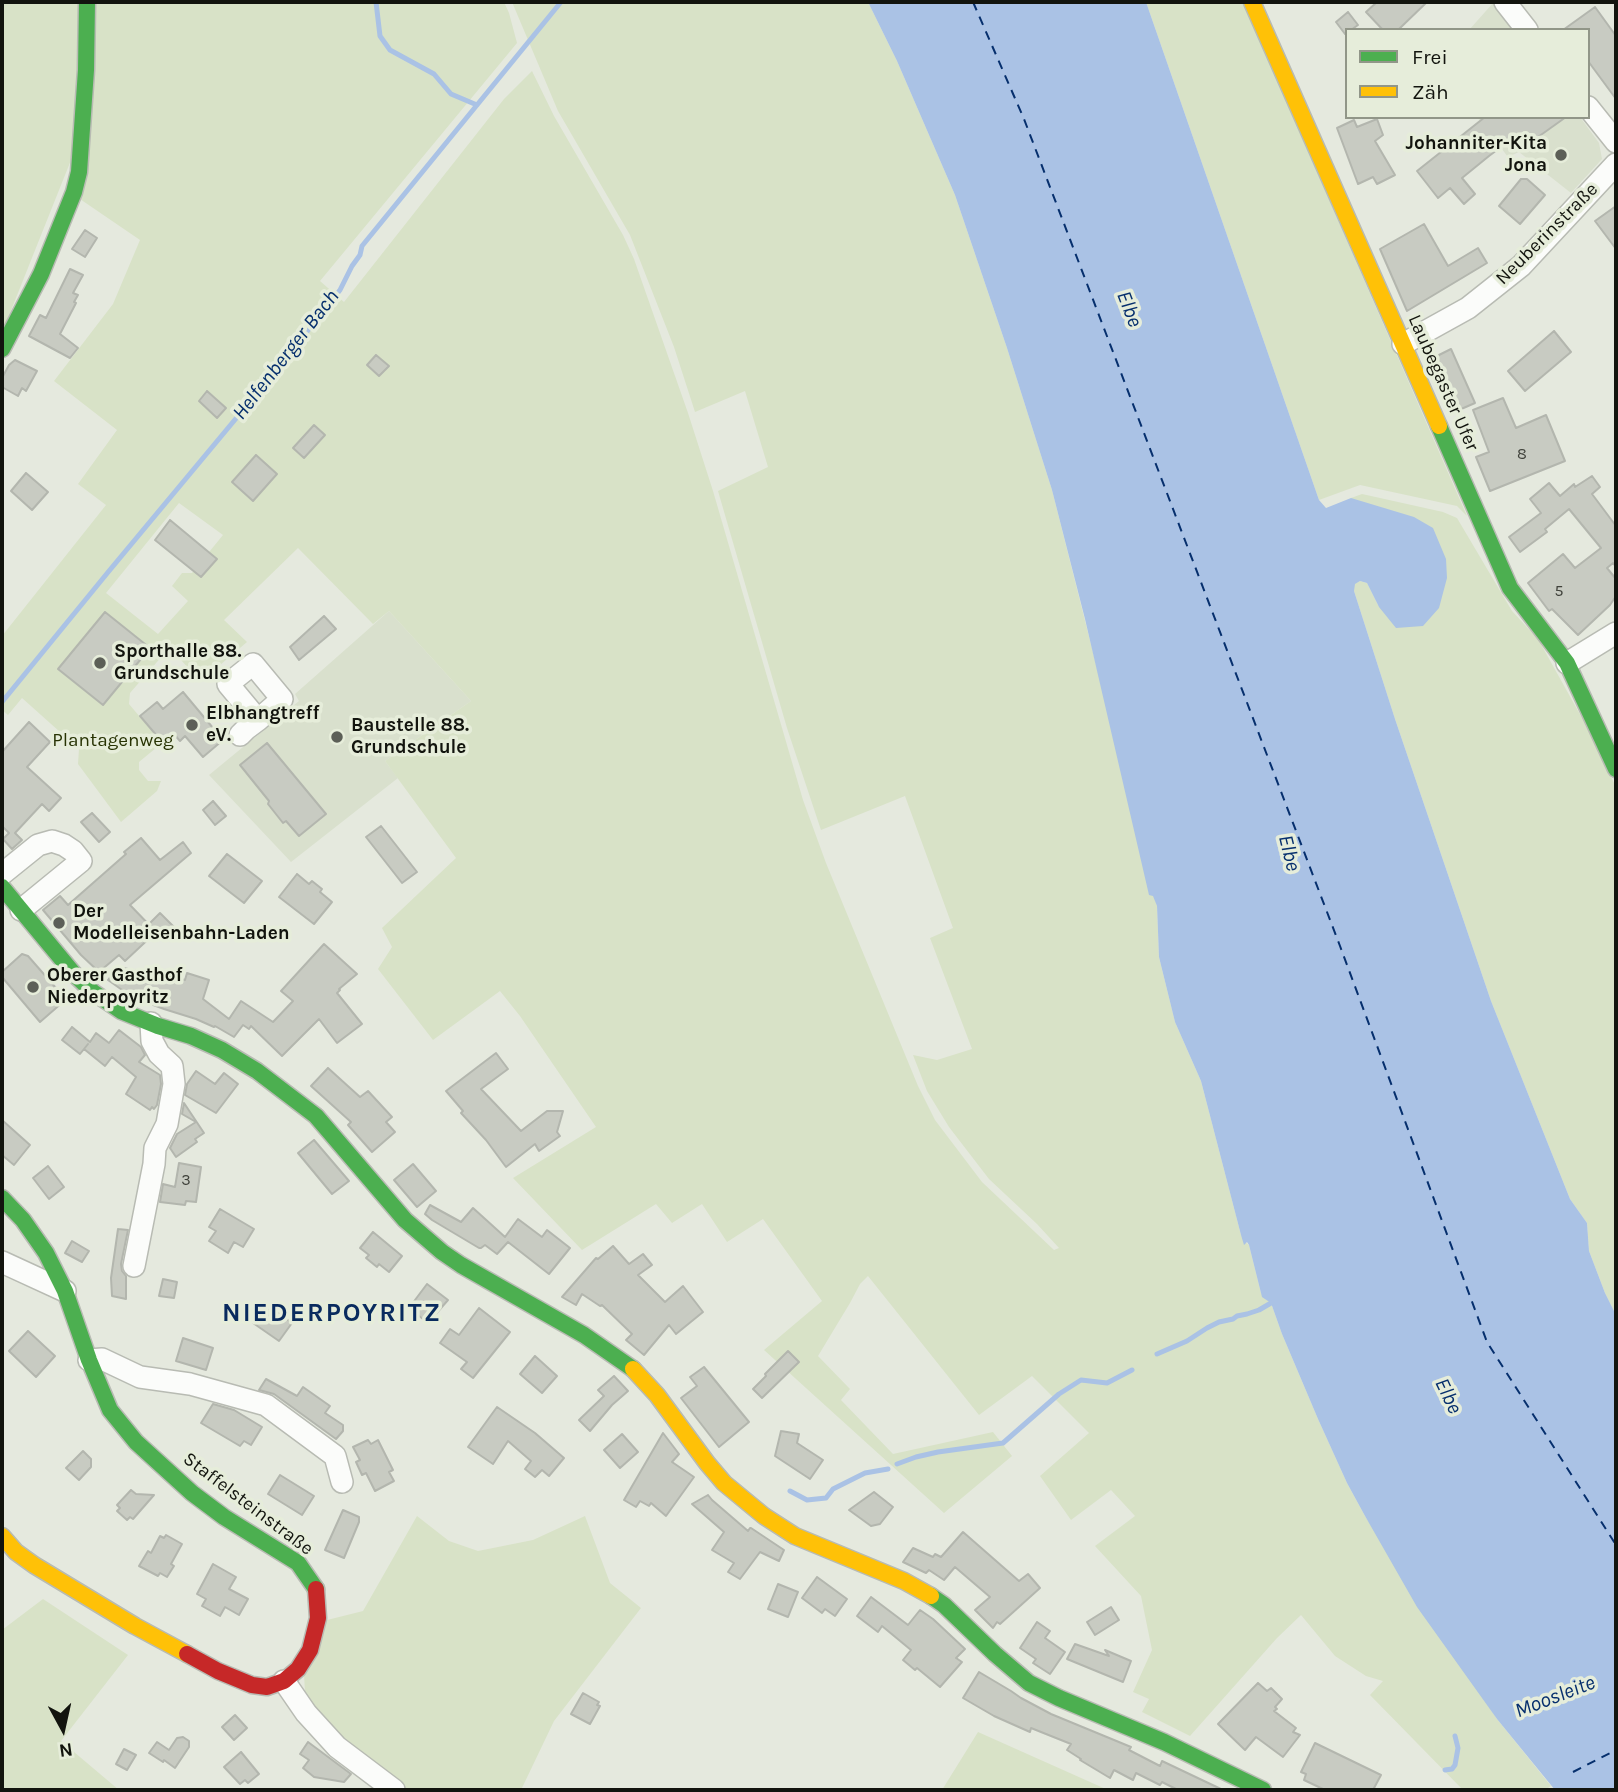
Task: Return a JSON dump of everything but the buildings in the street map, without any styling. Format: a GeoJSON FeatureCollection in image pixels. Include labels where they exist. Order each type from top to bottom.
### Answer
{"type":"FeatureCollection","features":[{"type":"Feature","properties":{"kind":"street"},"geometry":{"type":"LineString","coordinates":[[2,349],[41,274],[74,192],[79,172],[86,71],[87,2]]}},
{"type":"Feature","properties":{"kind":"street","name":"Laubegaster Ufer"},"geometry":{"type":"LineString","coordinates":[[1252,2],[1510,588],[1567,663],[1616,769]]}},
{"type":"Feature","properties":{"kind":"street"},"geometry":{"type":"LineString","coordinates":[[1505,2],[1525,28]]}},
{"type":"Feature","properties":{"kind":"street"},"geometry":{"type":"LineString","coordinates":[[1590,110],[1616,142]]}},
{"type":"Feature","properties":{"kind":"street","name":"Neuberinstraße"},"geometry":{"type":"LineString","coordinates":[[1403,344],[1468,308],[1521,265],[1616,164]]}},
{"type":"Feature","properties":{"kind":"street"},"geometry":{"type":"LineString","coordinates":[[1567,663],[1616,633]]}},
{"type":"Feature","properties":{"kind":"street"},"geometry":{"type":"LineString","coordinates":[[240,735],[258,720]]}},
{"type":"Feature","properties":{"kind":"street"},"geometry":{"type":"LineString","coordinates":[[2,874],[38,845],[52,841],[73,851],[80,861],[21,910]]}},
{"type":"Feature","properties":{"kind":"street"},"geometry":{"type":"LineString","coordinates":[[2,887],[74,974],[93,992],[121,1011],[222,1050],[279,1086],[316,1116],[405,1220],[442,1252],[584,1335],[626,1363],[657,1395],[724,1483],[764,1516],[795,1536],[927,1593],[944,1605],[1029,1683],[1164,1742],[1263,1790]]}},
{"type":"Feature","properties":{"kind":"street"},"geometry":{"type":"LineString","coordinates":[[134,1266],[155,1148],[167,1124],[174,1084],[172,1066],[159,1054],[152,1041],[151,1023]]}},
{"type":"Feature","properties":{"kind":"street","name":"Staffelsteinstraße"},"geometry":{"type":"LineString","coordinates":[[2,1198],[23,1220],[46,1254],[65,1291],[110,1410],[136,1442],[192,1493],[224,1517],[298,1563],[316,1587],[318,1618],[310,1650],[298,1669],[284,1681]]}},
{"type":"Feature","properties":{"kind":"street"},"geometry":{"type":"LineString","coordinates":[[2,1262],[65,1291]]}},
{"type":"Feature","properties":{"kind":"street"},"geometry":{"type":"LineString","coordinates":[[89,1360],[102,1359],[140,1377],[190,1384],[266,1405],[335,1456],[342,1482]]}},
{"type":"Feature","properties":{"kind":"street"},"geometry":{"type":"LineString","coordinates":[[2,1536],[16,1552],[47,1573],[135,1626],[218,1671],[252,1685],[267,1687],[284,1681],[306,1713],[337,1747],[394,1790]]}},
{"type":"Feature","properties":{"kind":"shaded area"},"geometry":{"type":"Polygon","coordinates":[[[1493,3],[1512,28],[1471,28],[1493,3]]]}},
{"type":"Feature","properties":{"kind":"shaded area","name":"Johanniter-Kita Jona"},"geometry":{"type":"Polygon","coordinates":[[[1479,119],[1581,119],[1599,143],[1602,159],[1571,193],[1519,152],[1508,157],[1479,119]]]}},
{"type":"Feature","properties":{"kind":"shaded area","name":"Baustelle 88. Grundschule"},"geometry":{"type":"Polygon","coordinates":[[[389,611],[471,701],[385,761],[398,778],[291,862],[209,775],[299,701],[295,694],[389,611]]]}},
{"type":"Feature","properties":{"kind":"green space"},"geometry":{"type":"Polygon","coordinates":[[[2,2],[80,2],[79,140],[2,333],[2,2]]]}},
{"type":"Feature","properties":{"kind":"green space","name":"Plantagenweg"},"geometry":{"type":"Polygon","coordinates":[[[92,2],[504,2],[517,43],[320,281],[344,302],[504,99],[532,71],[554,116],[623,235],[634,259],[713,491],[803,800],[826,863],[918,1086],[935,1120],[982,1182],[1054,1250],[1059,1248],[989,1179],[949,1127],[927,1091],[913,1055],[937,1060],[972,1049],[930,938],[953,928],[905,796],[821,830],[787,728],[718,491],[768,467],[745,391],[695,412],[674,347],[630,235],[558,111],[512,2],[868,2],[897,61],[955,195],[1052,490],[1157,906],[1159,957],[1175,1022],[1201,1081],[1241,1235],[1249,1245],[1261,1293],[1271,1303],[1318,1419],[1365,1516],[1497,1719],[1551,1786],[1545,1790],[1463,1790],[1370,1695],[1383,1681],[1366,1676],[1335,1656],[1301,1615],[1277,1638],[1190,1736],[1142,1712],[1149,1699],[1133,1692],[1152,1650],[1141,1596],[1095,1546],[1135,1516],[1111,1490],[1071,1520],[1040,1476],[1089,1433],[1032,1376],[979,1415],[868,1276],[860,1284],[818,1356],[850,1389],[841,1400],[893,1454],[993,1432],[1012,1456],[944,1513],[764,1350],[822,1301],[763,1219],[727,1242],[702,1204],[672,1223],[656,1204],[582,1250],[513,1178],[596,1127],[520,1016],[500,991],[433,1040],[378,969],[392,947],[382,928],[456,858],[385,761],[471,701],[389,611],[373,624],[298,548],[224,620],[247,642],[200,682],[170,647],[130,693],[129,704],[162,743],[139,762],[139,770],[148,781],[161,781],[157,791],[121,822],[78,764],[79,749],[22,698],[8,715],[2,710],[2,636],[106,505],[78,484],[117,430],[54,381],[113,304],[140,240],[77,197],[92,2]],[[179,503],[106,593],[158,634],[188,601],[172,586],[182,573],[192,573],[223,535],[179,503]]]}},
{"type":"Feature","properties":{"kind":"green space"},"geometry":{"type":"Polygon","coordinates":[[[1146,2],[1243,2],[1467,516],[1457,506],[1360,485],[1319,500],[1146,2]]]}},
{"type":"Feature","properties":{"kind":"green space"},"geometry":{"type":"Polygon","coordinates":[[[1362,494],[1443,512],[1457,518],[1512,611],[1538,639],[1616,787],[1616,1315],[1589,1251],[1587,1223],[1570,1199],[1491,1001],[1354,591],[1354,584],[1360,581],[1367,583],[1379,607],[1351,498],[1362,494]]]}},
{"type":"Feature","properties":{"kind":"green space"},"geometry":{"type":"Polygon","coordinates":[[[417,1516],[449,1541],[478,1551],[533,1540],[585,1516],[610,1583],[641,1608],[554,1721],[521,1790],[405,1790],[341,1743],[314,1711],[305,1691],[304,1675],[327,1620],[363,1611],[417,1516]]]}},
{"type":"Feature","properties":{"kind":"green space"},"geometry":{"type":"Polygon","coordinates":[[[43,1599],[128,1655],[61,1741],[119,1790],[2,1790],[2,1630],[43,1599]]]}},
{"type":"Feature","properties":{"kind":"green space"},"geometry":{"type":"Polygon","coordinates":[[[978,1732],[1108,1790],[942,1790],[978,1732]]]}},
{"type":"Feature","properties":{"kind":"water","name":"Elbe"},"geometry":{"type":"Polygon","coordinates":[[[868,2],[1146,2],[1319,500],[1326,508],[1351,498],[1414,517],[1433,528],[1446,559],[1447,578],[1439,608],[1423,626],[1396,628],[1379,607],[1367,583],[1360,581],[1355,584],[1354,591],[1491,1001],[1570,1199],[1587,1223],[1589,1251],[1616,1315],[1616,1790],[1555,1790],[1497,1719],[1417,1607],[1365,1516],[1318,1419],[1271,1303],[1262,1297],[1249,1245],[1247,1242],[1244,1245],[1241,1235],[1201,1081],[1175,1022],[1159,957],[1157,906],[1153,896],[1149,895],[1052,490],[955,195],[897,61],[868,2]]]}},
{"type":"Feature","properties":{"kind":"waterway"},"geometry":{"type":"LineString","coordinates":[[376,2],[380,36],[390,50],[434,74],[451,94],[477,105]]}},
{"type":"Feature","properties":{"kind":"waterway","name":"Helfenberger Bach"},"geometry":{"type":"LineString","coordinates":[[2,702],[278,368],[340,290],[360,255],[362,246],[561,2]]}},
{"type":"Feature","properties":{"kind":"waterway"},"geometry":{"type":"LineString","coordinates":[[1157,1354],[1187,1341],[1219,1322],[1259,1310],[1271,1303]]}},
{"type":"Feature","properties":{"kind":"waterway"},"geometry":{"type":"LineString","coordinates":[[897,1464],[938,1452],[1003,1443],[1059,1394],[1081,1380],[1107,1383],[1132,1370]]}},
{"type":"Feature","properties":{"kind":"waterway"},"geometry":{"type":"LineString","coordinates":[[790,1491],[807,1500],[826,1498],[833,1489],[865,1473],[888,1469]]}},
{"type":"Feature","properties":{"kind":"waterway","name":"Moosleite"},"geometry":{"type":"LineString","coordinates":[[1445,1770],[1452,1769],[1455,1765],[1458,1748],[1455,1736]]}},
{"type":"Feature","properties":{"kind":"ferry route"},"geometry":{"type":"LineString","coordinates":[[973,2],[1024,119],[1340,946],[1487,1342],[1616,1545]]}},
{"type":"Feature","properties":{"kind":"ferry route"},"geometry":{"type":"LineString","coordinates":[[1573,1772],[1616,1750]]}},
{"type":"Feature","properties":{"kind":"traffic: fast"},"geometry":{"type":"LineString","coordinates":[[2,349],[41,274],[74,192],[79,172],[86,70],[87,2]]}},
{"type":"Feature","properties":{"kind":"traffic: fast"},"geometry":{"type":"LineString","coordinates":[[1439,426],[1510,588],[1567,663],[1616,769]]}},
{"type":"Feature","properties":{"kind":"traffic: fast"},"geometry":{"type":"LineString","coordinates":[[2,887],[74,974],[93,992],[121,1011],[191,1036],[222,1050],[257,1071],[316,1116],[405,1220],[442,1252],[584,1335],[633,1369]]}},
{"type":"Feature","properties":{"kind":"traffic: fast"},"geometry":{"type":"LineString","coordinates":[[2,1198],[23,1220],[46,1253],[65,1291],[110,1410],[136,1442],[192,1493],[224,1517],[298,1563],[316,1589]]}},
{"type":"Feature","properties":{"kind":"traffic: fast"},"geometry":{"type":"LineString","coordinates":[[931,1596],[1029,1683],[1164,1742],[1263,1790]]}},
{"type":"Feature","properties":{"kind":"traffic: slow"},"geometry":{"type":"LineString","coordinates":[[1252,2],[1439,426]]}},
{"type":"Feature","properties":{"kind":"traffic: slow"},"geometry":{"type":"LineString","coordinates":[[633,1369],[657,1395],[724,1483],[764,1516],[795,1536],[904,1581],[931,1596]]}},
{"type":"Feature","properties":{"kind":"traffic: slow"},"geometry":{"type":"LineString","coordinates":[[2,1536],[16,1552],[34,1565],[187,1654]]}},
{"type":"Feature","properties":{"kind":"traffic: jam"},"geometry":{"type":"LineString","coordinates":[[187,1654],[252,1685],[267,1687],[284,1681],[298,1669],[310,1650],[318,1618],[316,1589]]}},
{"type":"Feature","properties":{"kind":"place","name":"Johanniter-Kita Jona"},"geometry":{"type":"Point","coordinates":[1561,155]}},
{"type":"Feature","properties":{"kind":"place","name":"Sporthalle 88. Grundschule"},"geometry":{"type":"Point","coordinates":[100,663]}},
{"type":"Feature","properties":{"kind":"place","name":"Elbhangtreff eV."},"geometry":{"type":"Point","coordinates":[192,725]}},
{"type":"Feature","properties":{"kind":"place","name":"Baustelle 88. Grundschule"},"geometry":{"type":"Point","coordinates":[337,737]}},
{"type":"Feature","properties":{"kind":"place","name":"Der Modelleisenbahn-Laden"},"geometry":{"type":"Point","coordinates":[59,923]}},
{"type":"Feature","properties":{"kind":"place","name":"Oberer Gasthof Niederpoyritz"},"geometry":{"type":"Point","coordinates":[33,987]}},
{"type":"Feature","properties":{"kind":"district","name":"NIEDERPOYRITZ"},"geometry":{"type":"Point","coordinates":[332,1314]}}]}
